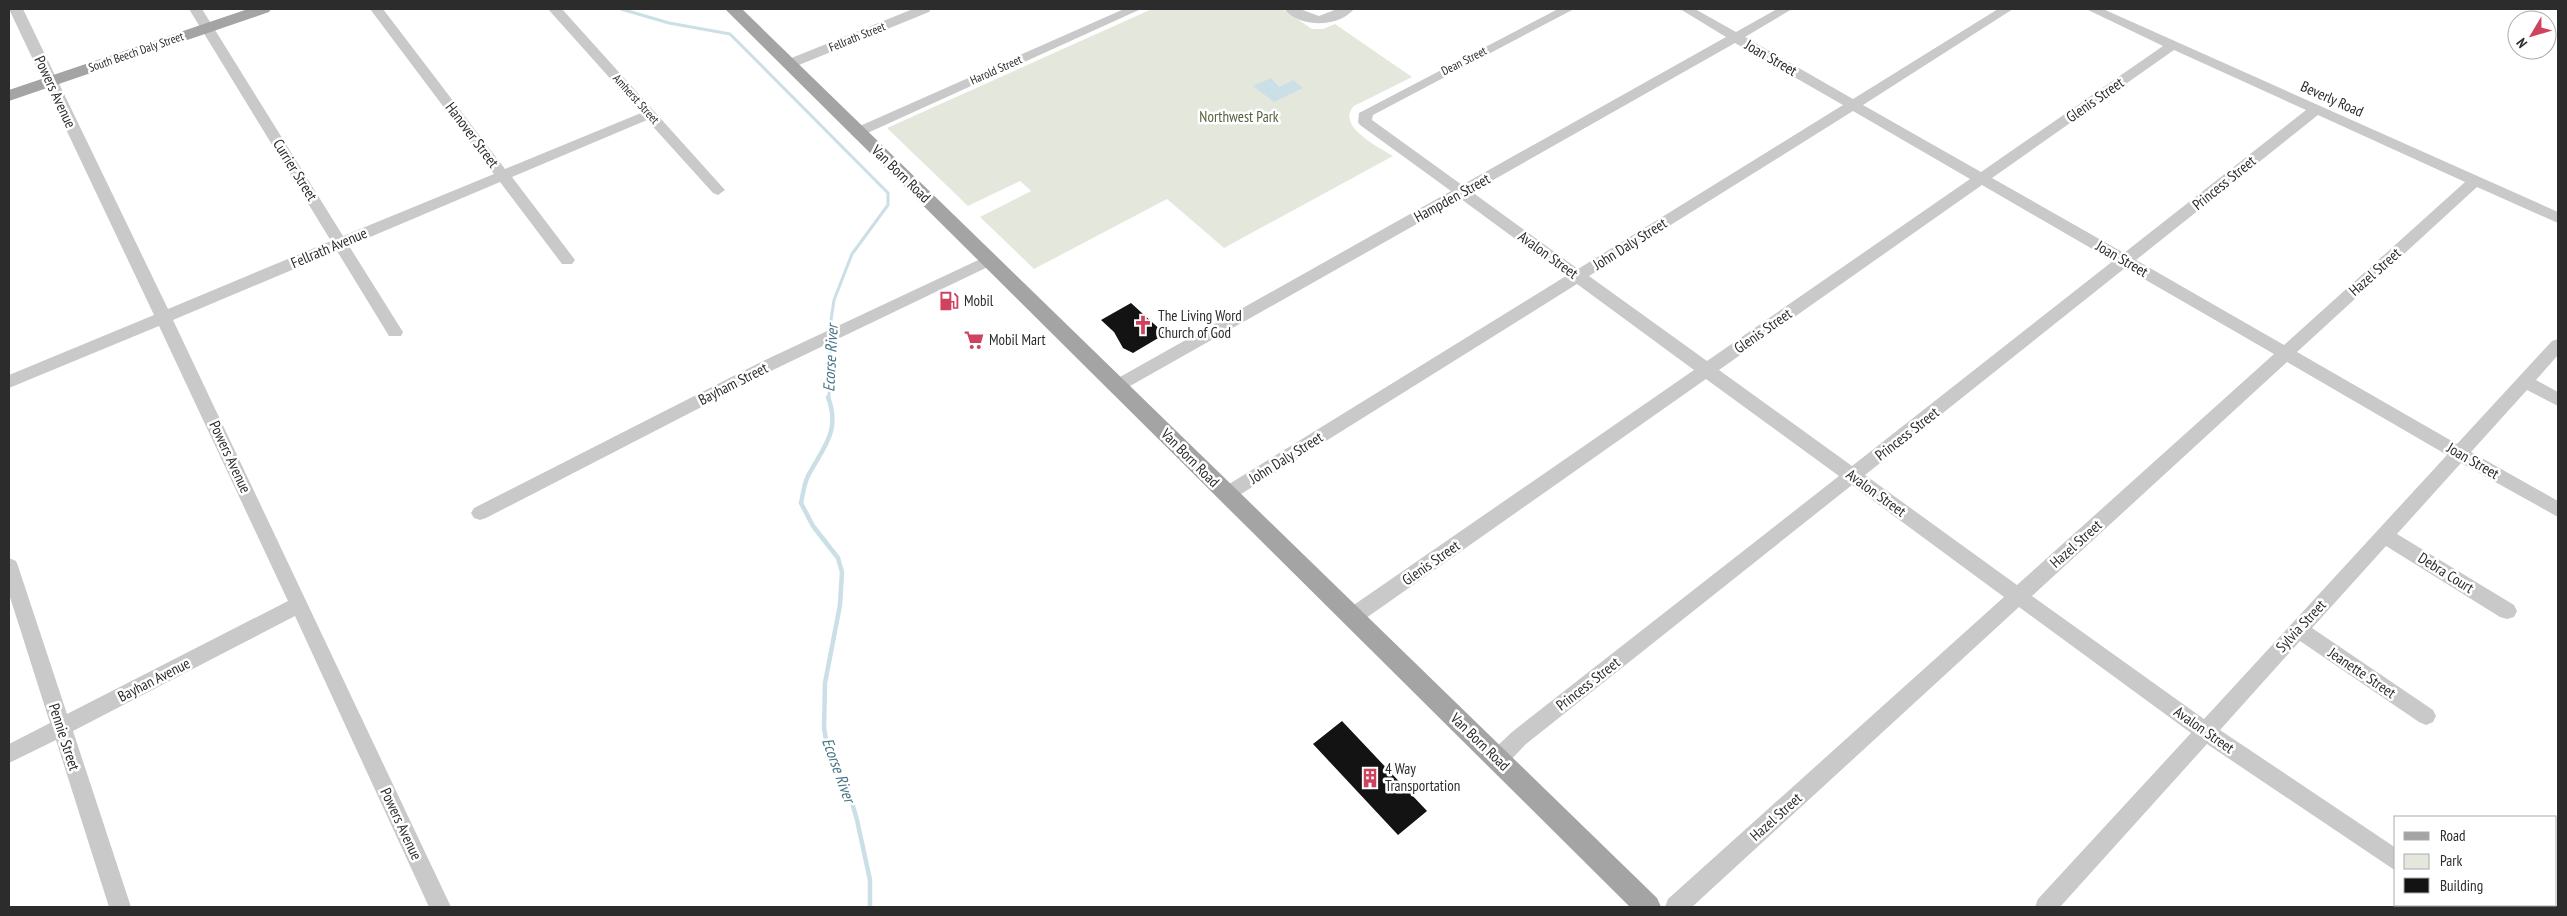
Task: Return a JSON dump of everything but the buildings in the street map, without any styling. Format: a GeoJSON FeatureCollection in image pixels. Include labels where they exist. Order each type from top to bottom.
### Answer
{"type":"FeatureCollection","features":[{"type":"Feature","properties":{"kind":"main road","name":"South Beech Daly Street"},"geometry":{"type":"LineString","coordinates":[[9,96],[262,9]]}},
{"type":"Feature","properties":{"kind":"main road","name":"Van Born Road"},"geometry":{"type":"LineString","coordinates":[[733,9],[1648,907]]}},
{"type":"Feature","properties":{"kind":"street","name":"Powers Avenue"},"geometry":{"type":"LineString","coordinates":[[16,9],[164,317],[440,907]]}},
{"type":"Feature","properties":{"kind":"street","name":"Currier Street"},"geometry":{"type":"LineString","coordinates":[[195,9],[341,243],[394,332]]}},
{"type":"Feature","properties":{"kind":"street","name":"Hanover Street"},"geometry":{"type":"LineString","coordinates":[[376,9],[567,260]]}},
{"type":"Feature","properties":{"kind":"street","name":"Amherst Street"},"geometry":{"type":"LineString","coordinates":[[555,9],[718,190]]}},
{"type":"Feature","properties":{"kind":"street","name":"Fellrath Street"},"geometry":{"type":"LineString","coordinates":[[789,64],[924,9]]}},
{"type":"Feature","properties":{"kind":"street","name":"Harold Street"},"geometry":{"type":"LineString","coordinates":[[858,132],[1134,9]]}},
{"type":"Feature","properties":{"kind":"street"},"geometry":{"type":"LineString","coordinates":[[1291,9],[1306,19],[1322,20],[1347,9]]}},
{"type":"Feature","properties":{"kind":"street","name":"Dean Street"},"geometry":{"type":"LineString","coordinates":[[1364,116],[1366,112],[1567,9]]}},
{"type":"Feature","properties":{"kind":"street","name":"Joan Street"},"geometry":{"type":"LineString","coordinates":[[1686,9],[2558,510]]}},
{"type":"Feature","properties":{"kind":"street","name":"Hampden Street"},"geometry":{"type":"LineString","coordinates":[[1117,386],[1786,9]]}},
{"type":"Feature","properties":{"kind":"street","name":"John Daly Street"},"geometry":{"type":"LineString","coordinates":[[1227,494],[2007,9]]}},
{"type":"Feature","properties":{"kind":"street","name":"Beverly Road"},"geometry":{"type":"LineString","coordinates":[[2093,9],[2558,218]]}},
{"type":"Feature","properties":{"kind":"street","name":"Glenis Street"},"geometry":{"type":"LineString","coordinates":[[1352,617],[2173,45]]}},
{"type":"Feature","properties":{"kind":"street","name":"Princess Street"},"geometry":{"type":"LineString","coordinates":[[1498,759],[1519,738],[2317,110]]}},
{"type":"Feature","properties":{"kind":"street","name":"Fellrath Avenue"},"geometry":{"type":"LineString","coordinates":[[9,382],[650,114]]}},
{"type":"Feature","properties":{"kind":"street","name":"Avalon Street"},"geometry":{"type":"LineString","coordinates":[[1364,116],[1367,124],[2018,596],[2205,731],[2394,860]]}},
{"type":"Feature","properties":{"kind":"street","name":"Hazel Street"},"geometry":{"type":"LineString","coordinates":[[1676,907],[2475,181]]}},
{"type":"Feature","properties":{"kind":"street","name":"Bayham Street"},"geometry":{"type":"LineString","coordinates":[[480,513],[767,366],[989,260]]}},
{"type":"Feature","properties":{"kind":"street","name":"Sylvia Street"},"geometry":{"type":"LineString","coordinates":[[2046,907],[2558,345]]}},
{"type":"Feature","properties":{"kind":"street"},"geometry":{"type":"LineString","coordinates":[[2526,382],[2558,400]]}},
{"type":"Feature","properties":{"kind":"street","name":"Debra Court"},"geometry":{"type":"LineString","coordinates":[[2384,535],[2507,611]]}},
{"type":"Feature","properties":{"kind":"street","name":"Pennie Street"},"geometry":{"type":"LineString","coordinates":[[9,566],[120,907]]}},
{"type":"Feature","properties":{"kind":"street","name":"Bayhan Avenue"},"geometry":{"type":"LineString","coordinates":[[9,754],[299,605]]}},
{"type":"Feature","properties":{"kind":"street","name":"Jeanette Street"},"geometry":{"type":"LineString","coordinates":[[2298,629],[2426,716]]}},
{"type":"Feature","properties":{"kind":"green space","name":"Northwest Park"},"geometry":{"type":"Polygon","coordinates":[[[1152,9],[1282,9],[1312,29],[1323,29],[1335,24],[1412,77],[1354,106],[1350,114],[1350,121],[1361,135],[1393,156],[1224,248],[1167,199],[1034,269],[980,217],[1031,191],[1020,181],[968,206],[887,128],[1152,9]]]}},
{"type":"Feature","properties":{"kind":"water"},"geometry":{"type":"Polygon","coordinates":[[[1271,78],[1279,87],[1293,80],[1303,88],[1274,102],[1253,86],[1271,78]]]}},
{"type":"Feature","properties":{"kind":"waterway","name":"Ecorse River"},"geometry":{"type":"LineString","coordinates":[[621,9],[669,23],[730,34],[888,193],[888,205],[852,254],[834,300],[830,327],[829,398]]}},
{"type":"Feature","properties":{"kind":"waterway","name":"Ecorse River"},"geometry":{"type":"LineString","coordinates":[[828,397],[831,409],[831,430],[807,479],[801,503],[813,526],[838,558],[842,572],[840,605],[825,683],[824,728],[828,751],[851,799],[857,820],[870,880],[870,907]]}},
{"type":"Feature","properties":{"kind":"place","name":"Mobil"},"geometry":{"type":"Point","coordinates":[949,301]}},
{"type":"Feature","properties":{"kind":"place","name":"The Living Word Church of God"},"geometry":{"type":"Point","coordinates":[1143,325]}},
{"type":"Feature","properties":{"kind":"place","name":"Mobil Mart"},"geometry":{"type":"Point","coordinates":[974,340]}},
{"type":"Feature","properties":{"kind":"place","name":"4 Way Transportation"},"geometry":{"type":"Point","coordinates":[1370,778]}}]}
